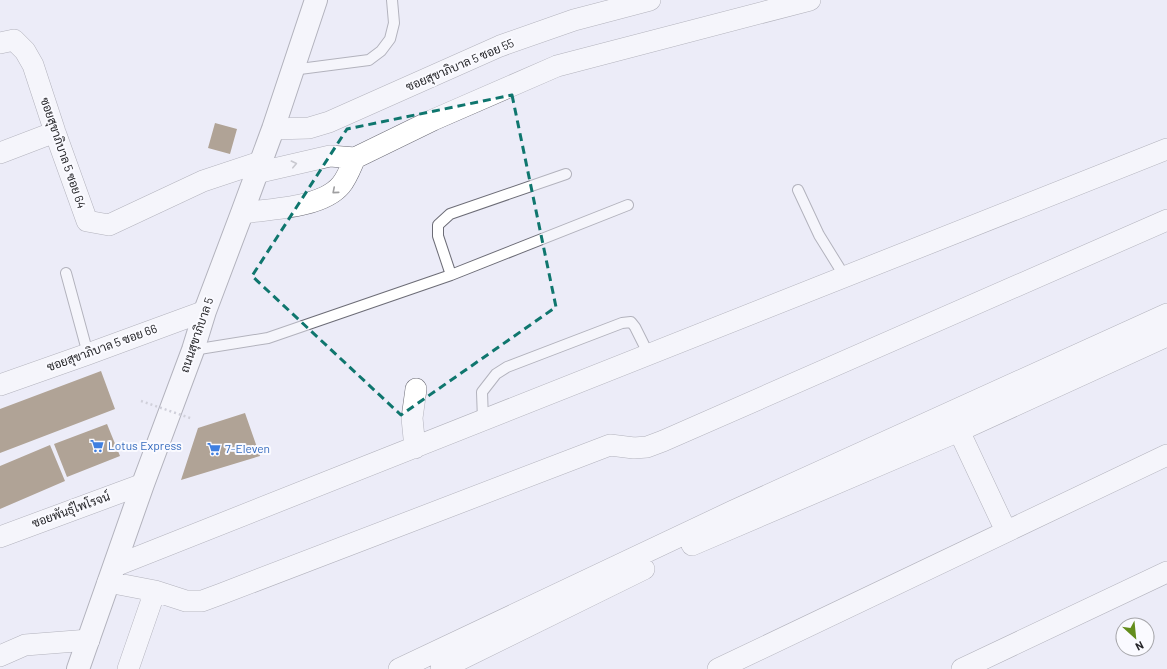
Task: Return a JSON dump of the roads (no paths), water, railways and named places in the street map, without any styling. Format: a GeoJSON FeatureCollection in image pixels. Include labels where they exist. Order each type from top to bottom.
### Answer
{"type":"FeatureCollection","features":[{"type":"Feature","properties":{"kind":"main road","name":"ถนนสุขาภิบาล 5"},"geometry":{"type":"LineString","coordinates":[[78,669],[143,484],[193,350],[205,311],[272,129],[316,0]]}},
{"type":"Feature","properties":{"kind":"street","name":"ซอยสุขาภิบาล 5 ซอย 55"},"geometry":{"type":"LineString","coordinates":[[272,129],[309,128],[329,122],[500,46],[574,20],[602,6],[650,0]]}},
{"type":"Feature","properties":{"kind":"street"},"geometry":{"type":"LineString","coordinates":[[258,167],[330,156],[355,158],[433,120],[557,66],[810,0]]}},
{"type":"Feature","properties":{"kind":"street","name":"ซอยสุขาภิบาล 5 ซอย 64"},"geometry":{"type":"LineString","coordinates":[[0,43],[14,40],[25,51],[33,65],[87,221],[109,225],[203,181],[258,167]]}},
{"type":"Feature","properties":{"kind":"street"},"geometry":{"type":"LineString","coordinates":[[0,153],[55,132]]}},
{"type":"Feature","properties":{"kind":"street"},"geometry":{"type":"LineString","coordinates":[[111,574],[483,420],[1167,149]]}},
{"type":"Feature","properties":{"kind":"street"},"geometry":{"type":"LineString","coordinates":[[242,213],[308,204],[331,195],[342,185],[355,158]]}},
{"type":"Feature","properties":{"kind":"street"},"geometry":{"type":"LineString","coordinates":[[111,574],[186,601],[202,601],[229,592],[610,445],[634,448],[647,447],[663,442],[1167,220]]}},
{"type":"Feature","properties":{"kind":"street","name":"ซอยสุขาภิบาล 5 ซอย 66"},"geometry":{"type":"LineString","coordinates":[[0,386],[205,311]]}},
{"type":"Feature","properties":{"kind":"street"},"geometry":{"type":"LineString","coordinates":[[399,669],[733,511],[1167,314]]}},
{"type":"Feature","properties":{"kind":"street"},"geometry":{"type":"LineString","coordinates":[[441,669],[687,548],[959,431],[1167,336]]}},
{"type":"Feature","properties":{"kind":"street"},"geometry":{"type":"LineString","coordinates":[[414,448],[412,418],[416,389]]}},
{"type":"Feature","properties":{"kind":"street"},"geometry":{"type":"LineString","coordinates":[[959,431],[1006,531]]}},
{"type":"Feature","properties":{"kind":"street"},"geometry":{"type":"LineString","coordinates":[[718,669],[1167,455]]}},
{"type":"Feature","properties":{"kind":"street","name":"ซอยพันธ์ุไพโรจน์"},"geometry":{"type":"LineString","coordinates":[[0,537],[143,484]]}},
{"type":"Feature","properties":{"kind":"street"},"geometry":{"type":"LineString","coordinates":[[962,669],[1167,572]]}},
{"type":"Feature","properties":{"kind":"street"},"geometry":{"type":"LineString","coordinates":[[128,669],[155,591]]}},
{"type":"Feature","properties":{"kind":"street"},"geometry":{"type":"LineString","coordinates":[[0,656],[25,645],[89,640]]}},
{"type":"Feature","properties":{"kind":"lane"},"geometry":{"type":"LineString","coordinates":[[292,70],[370,60],[381,51],[390,39],[394,23],[392,0]]}},
{"type":"Feature","properties":{"kind":"lane"},"geometry":{"type":"LineString","coordinates":[[450,275],[438,236],[438,225],[450,214],[566,174]]}},
{"type":"Feature","properties":{"kind":"lane"},"geometry":{"type":"LineString","coordinates":[[798,190],[819,235],[845,277]]}},
{"type":"Feature","properties":{"kind":"lane"},"geometry":{"type":"LineString","coordinates":[[193,350],[268,338],[450,275],[628,205]]}},
{"type":"Feature","properties":{"kind":"lane"},"geometry":{"type":"LineString","coordinates":[[66,273],[88,354]]}},
{"type":"Feature","properties":{"kind":"lane"},"geometry":{"type":"LineString","coordinates":[[483,420],[482,392],[496,374],[507,367],[622,323],[631,322],[635,326],[649,355]]}},
{"type":"Feature","properties":{"kind":"place","name":"Lotus Express"},"geometry":{"type":"Point","coordinates":[97,446]}},
{"type":"Feature","properties":{"kind":"place","name":"7-Eleven"},"geometry":{"type":"Point","coordinates":[214,449]}}]}
